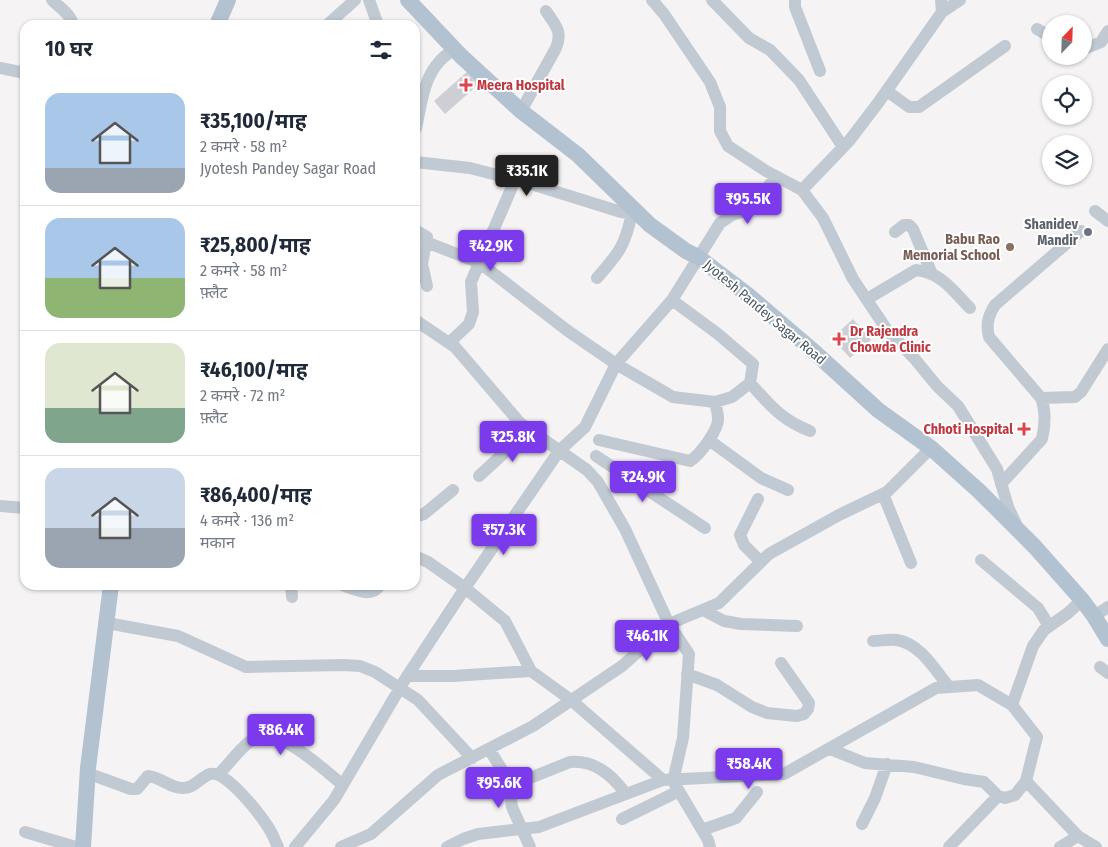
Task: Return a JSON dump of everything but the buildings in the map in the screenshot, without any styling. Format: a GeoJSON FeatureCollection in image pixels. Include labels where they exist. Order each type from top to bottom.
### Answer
{"type":"FeatureCollection","features":[{"type":"Feature","properties":{"kind":"main road"},"geometry":{"type":"LineString","coordinates":[[219,20],[228,0]]}},
{"type":"Feature","properties":{"kind":"main road","name":"Jyotesh Pandey Sagar Road"},"geometry":{"type":"LineString","coordinates":[[408,0],[454,49],[521,111],[578,155],[636,214],[686,251],[698,257],[783,325],[878,410],[931,448],[979,491],[1020,532],[1082,600],[1101,611],[1108,638]]}},
{"type":"Feature","properties":{"kind":"main road"},"geometry":{"type":"LineString","coordinates":[[83,847],[87,773],[110,590]]}},
{"type":"Feature","properties":{"kind":"street"},"geometry":{"type":"LineString","coordinates":[[52,0],[72,20]]}},
{"type":"Feature","properties":{"kind":"street"},"geometry":{"type":"LineString","coordinates":[[333,20],[355,0]]}},
{"type":"Feature","properties":{"kind":"street"},"geometry":{"type":"LineString","coordinates":[[369,0],[376,20]]}},
{"type":"Feature","properties":{"kind":"street"},"geometry":{"type":"LineString","coordinates":[[652,0],[664,14],[710,82],[720,106],[720,131],[728,146],[776,177],[802,190],[823,218],[839,252],[886,330],[958,406],[997,469],[1008,507],[1020,532]]}},
{"type":"Feature","properties":{"kind":"street"},"geometry":{"type":"LineString","coordinates":[[712,0],[749,38],[770,50],[799,80],[843,147]]}},
{"type":"Feature","properties":{"kind":"street"},"geometry":{"type":"LineString","coordinates":[[795,0],[795,7],[820,71]]}},
{"type":"Feature","properties":{"kind":"street"},"geometry":{"type":"LineString","coordinates":[[802,190],[843,147],[887,91],[942,6],[960,0]]}},
{"type":"Feature","properties":{"kind":"street"},"geometry":{"type":"LineString","coordinates":[[521,111],[560,39],[560,32],[546,11]]}},
{"type":"Feature","properties":{"kind":"street"},"geometry":{"type":"LineString","coordinates":[[1037,29],[1042,32]]}},
{"type":"Feature","properties":{"kind":"street"},"geometry":{"type":"LineString","coordinates":[[1092,46],[1102,42],[1108,31]]}},
{"type":"Feature","properties":{"kind":"street"},"geometry":{"type":"LineString","coordinates":[[887,91],[909,107],[919,107],[1005,46]]}},
{"type":"Feature","properties":{"kind":"street"},"geometry":{"type":"LineString","coordinates":[[420,111],[430,76],[438,63],[454,49]]}},
{"type":"Feature","properties":{"kind":"street"},"geometry":{"type":"LineString","coordinates":[[0,68],[20,73]]}},
{"type":"Feature","properties":{"kind":"street"},"geometry":{"type":"LineString","coordinates":[[420,163],[470,168],[621,212],[636,214],[625,243],[597,278]]}},
{"type":"Feature","properties":{"kind":"street"},"geometry":{"type":"LineString","coordinates":[[295,847],[334,800],[407,676],[466,588],[560,452],[585,427],[616,364],[672,300],[720,223],[732,215],[750,209],[776,177]]}},
{"type":"Feature","properties":{"kind":"street"},"geometry":{"type":"LineString","coordinates":[[449,343],[469,324],[473,312],[472,282],[515,180]]}},
{"type":"Feature","properties":{"kind":"street"},"geometry":{"type":"LineString","coordinates":[[1095,211],[1108,221]]}},
{"type":"Feature","properties":{"kind":"street"},"geometry":{"type":"LineString","coordinates":[[894,232],[904,225],[909,225],[913,229],[932,274]]}},
{"type":"Feature","properties":{"kind":"street"},"geometry":{"type":"LineString","coordinates":[[1001,484],[1042,439],[1044,432],[1044,406],[1041,398],[989,337],[987,320],[995,305],[1081,230]]}},
{"type":"Feature","properties":{"kind":"street"},"geometry":{"type":"LineString","coordinates":[[420,233],[427,238],[422,264],[427,286]]}},
{"type":"Feature","properties":{"kind":"street"},"geometry":{"type":"LineString","coordinates":[[426,242],[480,263],[616,364],[673,397],[715,402],[732,397],[750,383],[753,364],[718,334],[672,300]]}},
{"type":"Feature","properties":{"kind":"street"},"geometry":{"type":"LineString","coordinates":[[866,299],[916,270],[942,279],[970,308]]}},
{"type":"Feature","properties":{"kind":"street"},"geometry":{"type":"LineString","coordinates":[[420,323],[455,347],[520,423],[587,470],[598,482],[625,529],[669,624],[689,654],[683,738],[672,784],[622,819]]}},
{"type":"Feature","properties":{"kind":"street"},"geometry":{"type":"LineString","coordinates":[[1041,398],[1075,397],[1081,392],[1108,349]]}},
{"type":"Feature","properties":{"kind":"street"},"geometry":{"type":"LineString","coordinates":[[750,383],[781,416],[793,424],[810,431]]}},
{"type":"Feature","properties":{"kind":"street"},"geometry":{"type":"LineString","coordinates":[[585,427],[599,440],[690,461],[698,455],[716,428],[719,419],[715,402]]}},
{"type":"Feature","properties":{"kind":"street"},"geometry":{"type":"LineString","coordinates":[[479,476],[529,430]]}},
{"type":"Feature","properties":{"kind":"street"},"geometry":{"type":"LineString","coordinates":[[587,470],[600,450],[599,440]]}},
{"type":"Feature","properties":{"kind":"street"},"geometry":{"type":"LineString","coordinates":[[709,440],[761,478],[788,490]]}},
{"type":"Feature","properties":{"kind":"street"},"geometry":{"type":"LineString","coordinates":[[341,847],[370,834],[438,775],[533,726],[622,666],[669,624],[719,603],[769,554],[839,515],[883,494],[931,448]]}},
{"type":"Feature","properties":{"kind":"street"},"geometry":{"type":"LineString","coordinates":[[596,456],[705,528]]}},
{"type":"Feature","properties":{"kind":"street"},"geometry":{"type":"LineString","coordinates":[[420,515],[453,490]]}},
{"type":"Feature","properties":{"kind":"street"},"geometry":{"type":"LineString","coordinates":[[883,494],[911,563]]}},
{"type":"Feature","properties":{"kind":"street"},"geometry":{"type":"LineString","coordinates":[[758,499],[740,534],[744,545],[761,562]]}},
{"type":"Feature","properties":{"kind":"street"},"geometry":{"type":"LineString","coordinates":[[0,506],[20,508]]}},
{"type":"Feature","properties":{"kind":"street"},"geometry":{"type":"LineString","coordinates":[[420,558],[466,588],[505,621],[531,671],[571,700],[672,784],[702,830],[710,847]]}},
{"type":"Feature","properties":{"kind":"street"},"geometry":{"type":"LineString","coordinates":[[981,560],[1038,608],[1049,626]]}},
{"type":"Feature","properties":{"kind":"street"},"geometry":{"type":"LineString","coordinates":[[358,590],[367,593],[374,590]]}},
{"type":"Feature","properties":{"kind":"street"},"geometry":{"type":"LineString","coordinates":[[1012,705],[1033,646],[1044,630],[1068,613],[1082,600]]}},
{"type":"Feature","properties":{"kind":"street"},"geometry":{"type":"LineString","coordinates":[[702,610],[724,621],[740,624],[797,626]]}},
{"type":"Feature","properties":{"kind":"street"},"geometry":{"type":"LineString","coordinates":[[106,623],[178,636],[246,667],[360,666],[375,672],[418,700],[472,758]]}},
{"type":"Feature","properties":{"kind":"street"},"geometry":{"type":"LineString","coordinates":[[873,641],[897,640],[911,646],[923,654],[949,687]]}},
{"type":"Feature","properties":{"kind":"street"},"geometry":{"type":"LineString","coordinates":[[688,674],[717,685],[752,707],[767,713],[797,716],[804,714],[808,709],[809,703],[781,663]]}},
{"type":"Feature","properties":{"kind":"street"},"geometry":{"type":"LineString","coordinates":[[407,676],[453,676],[531,671]]}},
{"type":"Feature","properties":{"kind":"street"},"geometry":{"type":"LineString","coordinates":[[447,847],[462,839],[478,834],[539,827],[626,794],[672,784],[784,774],[936,688],[978,684],[1012,705],[1037,737],[1026,780],[1015,795],[1005,798],[998,796],[984,782],[914,767],[865,763],[830,749]]}},
{"type":"Feature","properties":{"kind":"street"},"geometry":{"type":"LineString","coordinates":[[219,774],[250,742],[264,736],[275,738],[296,747],[343,785]]}},
{"type":"Feature","properties":{"kind":"street"},"geometry":{"type":"LineString","coordinates":[[489,749],[509,781],[512,807],[530,847]]}},
{"type":"Feature","properties":{"kind":"street"},"geometry":{"type":"LineString","coordinates":[[509,781],[515,784],[570,762],[578,761],[589,763],[607,772],[626,794]]}},
{"type":"Feature","properties":{"kind":"street"},"geometry":{"type":"LineString","coordinates":[[862,824],[875,798],[887,764]]}},
{"type":"Feature","properties":{"kind":"street"},"geometry":{"type":"LineString","coordinates":[[87,773],[131,789],[137,789],[148,776],[186,789],[210,774],[219,774],[227,779],[254,808],[270,830],[278,847]]}},
{"type":"Feature","properties":{"kind":"street"},"geometry":{"type":"LineString","coordinates":[[1026,780],[1078,836],[1096,847]]}},
{"type":"Feature","properties":{"kind":"street"},"geometry":{"type":"LineString","coordinates":[[702,830],[736,818],[757,792]]}},
{"type":"Feature","properties":{"kind":"street"},"geometry":{"type":"LineString","coordinates":[[949,847],[998,796]]}},
{"type":"Feature","properties":{"kind":"street"},"geometry":{"type":"LineString","coordinates":[[25,832],[76,847]]}},
{"type":"Feature","properties":{"kind":"street"},"geometry":{"type":"LineString","coordinates":[[1060,847],[1078,836]]}},
{"type":"Feature","properties":{"kind":"place","name":"Meera Hospital"},"geometry":{"type":"Point","coordinates":[466,85]}},
{"type":"Feature","properties":{"kind":"place","name":"Shanidev Mandir"},"geometry":{"type":"Point","coordinates":[1088,232]}},
{"type":"Feature","properties":{"kind":"place","name":"Babu Rao Memorial School"},"geometry":{"type":"Point","coordinates":[1010,247]}},
{"type":"Feature","properties":{"kind":"place","name":"Dr Rajendra Chowda Clinic"},"geometry":{"type":"Point","coordinates":[839,339]}},
{"type":"Feature","properties":{"kind":"place","name":"Chhoti Hospital"},"geometry":{"type":"Point","coordinates":[1024,429]}}]}
